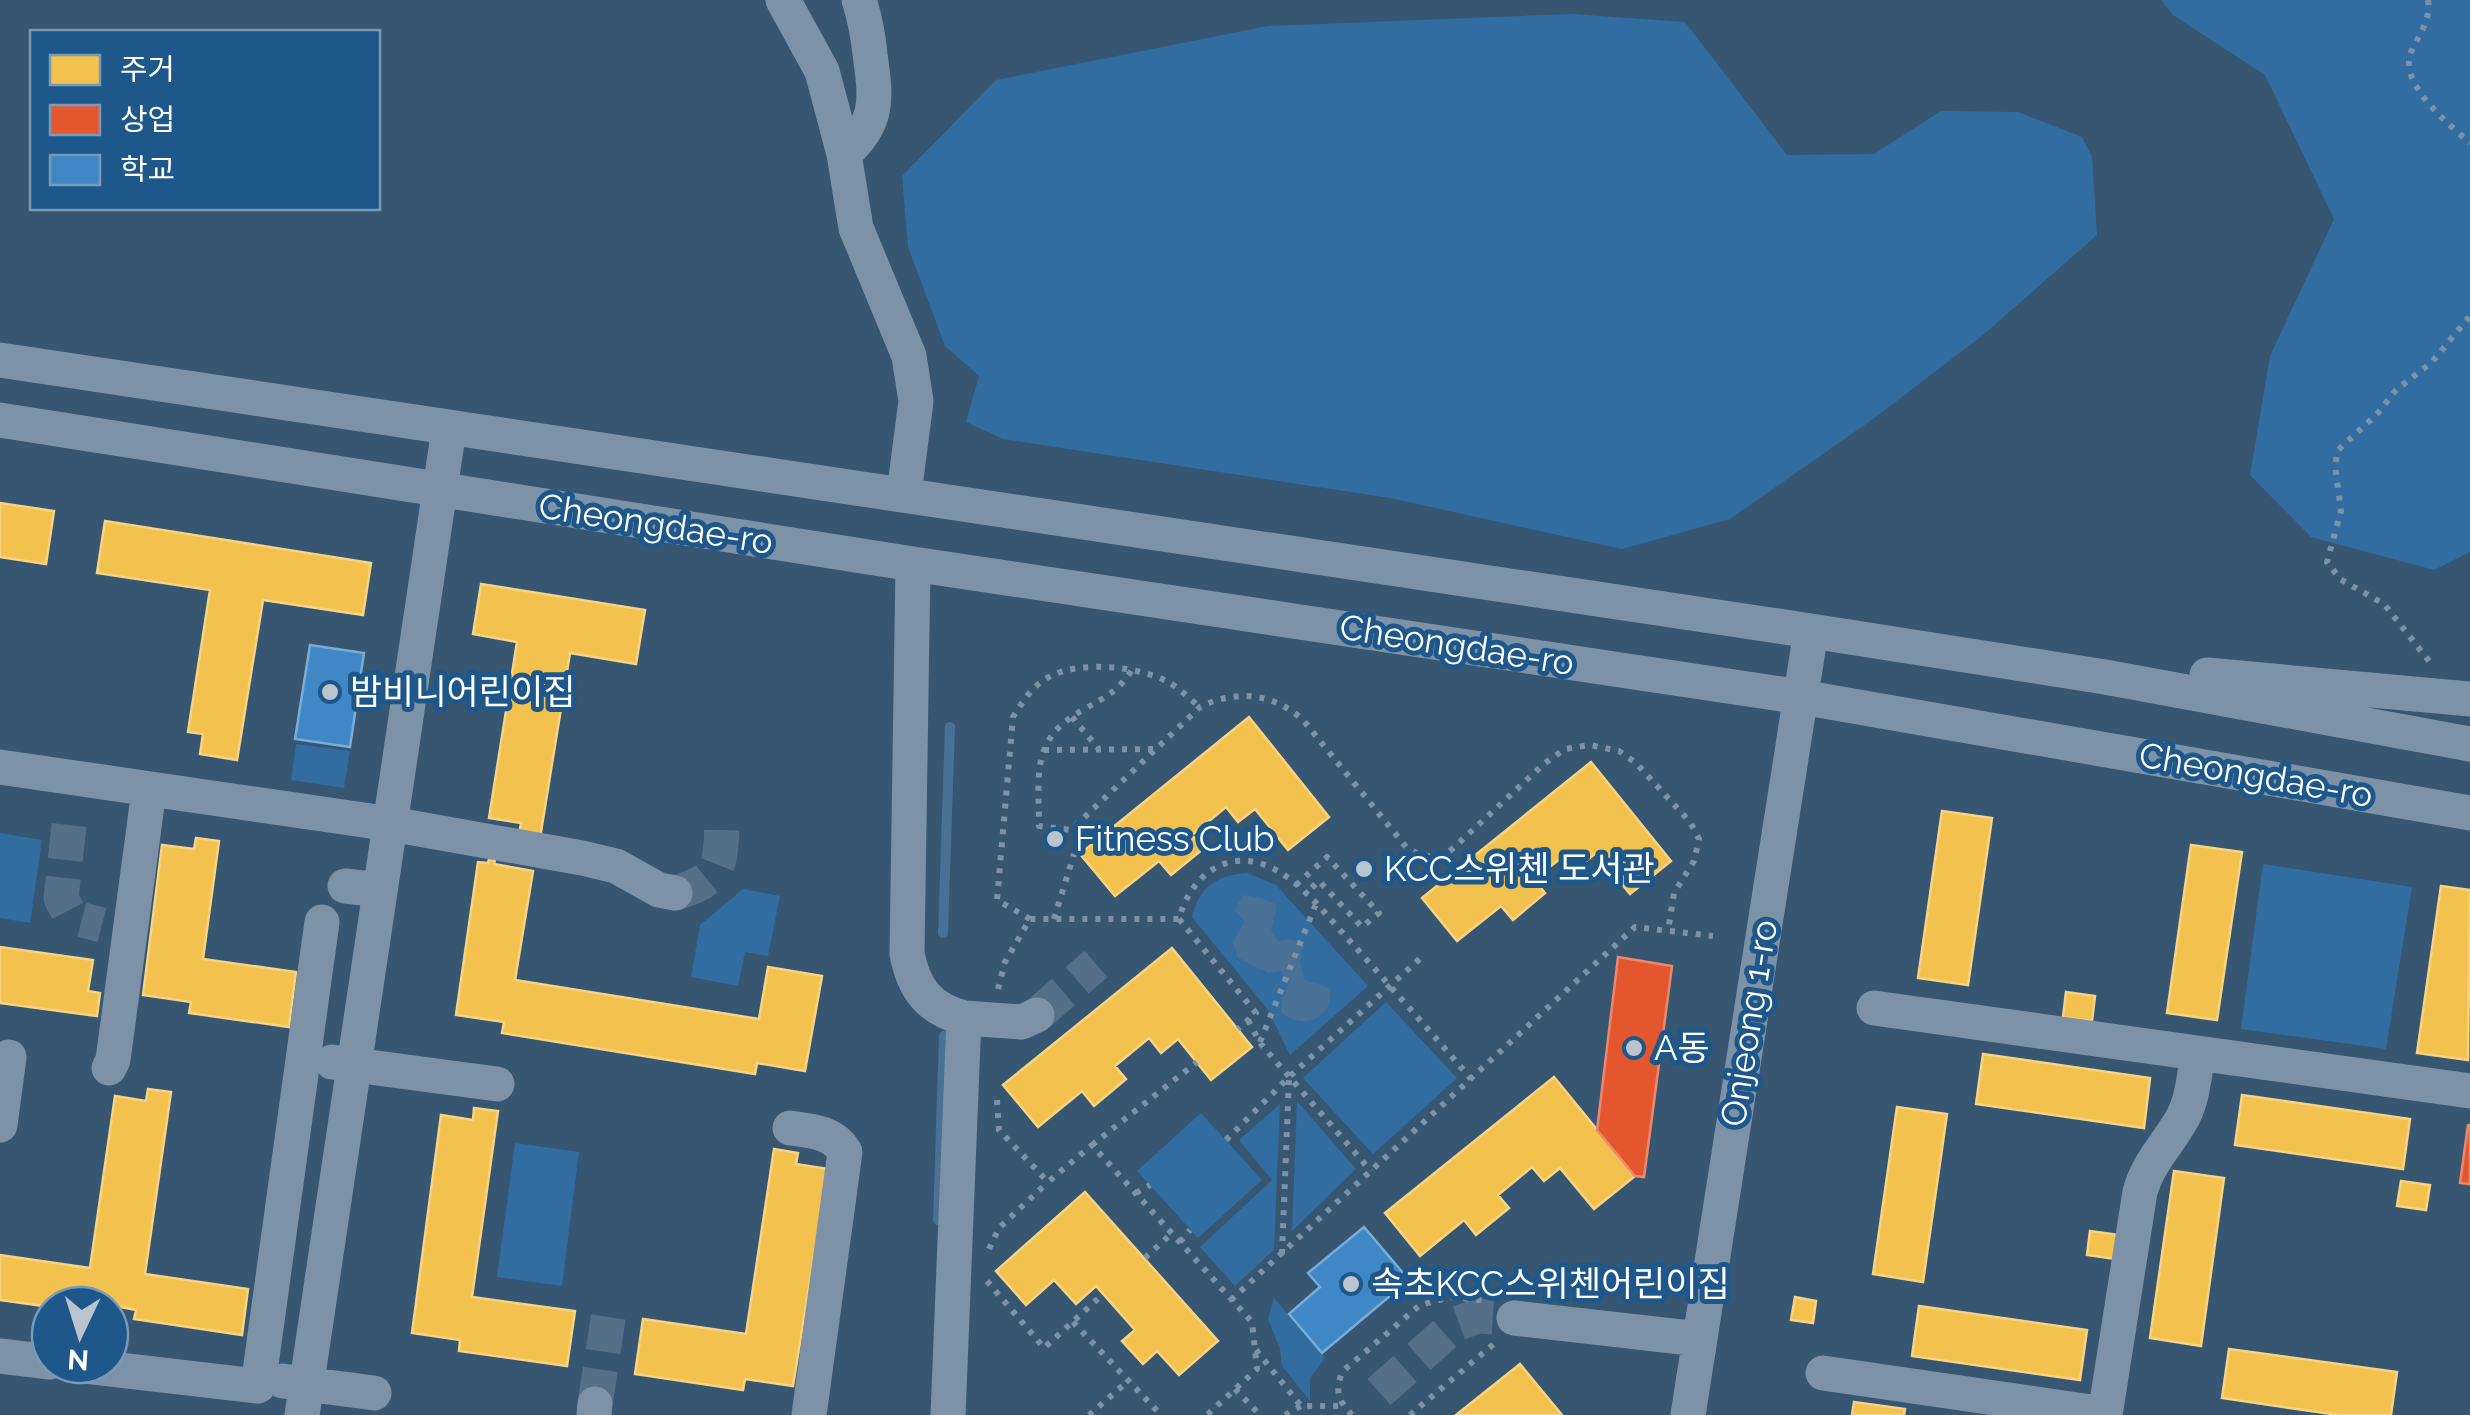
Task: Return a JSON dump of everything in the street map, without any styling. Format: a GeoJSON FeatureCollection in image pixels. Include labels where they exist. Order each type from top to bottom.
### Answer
{"type":"FeatureCollection","features":[{"type":"Feature","properties":{"kind":"street"},"geometry":{"type":"LineString","coordinates":[[783,0],[822,71],[844,154],[856,228],[909,356],[916,401],[904,494]]}},
{"type":"Feature","properties":{"kind":"street"},"geometry":{"type":"LineString","coordinates":[[844,154],[861,139],[875,106],[866,19],[860,0]]}},
{"type":"Feature","properties":{"kind":"street","name":"Cheongdae-ro"},"geometry":{"type":"LineString","coordinates":[[0,360],[1810,631],[2104,678],[2470,744]]}},
{"type":"Feature","properties":{"kind":"street","name":"Cheongdae-ro"},"geometry":{"type":"LineString","coordinates":[[0,420],[914,564],[1801,697],[2470,813]]}},
{"type":"Feature","properties":{"kind":"street"},"geometry":{"type":"LineString","coordinates":[[374,1393],[295,1393],[338,1063],[380,890],[449,428]]}},
{"type":"Feature","properties":{"kind":"street"},"geometry":{"type":"LineString","coordinates":[[914,564],[908,954],[918,989],[932,1005],[977,1019],[1022,1022],[1037,1016]]}},
{"type":"Feature","properties":{"kind":"street","name":"Onjeong 1-ro"},"geometry":{"type":"LineString","coordinates":[[1688,1415],[1810,631]]}},
{"type":"Feature","properties":{"kind":"street"},"geometry":{"type":"LineString","coordinates":[[1928,650],[2463,699]]}},
{"type":"Feature","properties":{"kind":"street"},"geometry":{"type":"LineString","coordinates":[[0,767],[390,824],[598,861],[630,872],[659,890],[675,892]]}},
{"type":"Feature","properties":{"kind":"street"},"geometry":{"type":"LineString","coordinates":[[109,1068],[114,1060],[116,926],[149,790]]}},
{"type":"Feature","properties":{"kind":"street"},"geometry":{"type":"LineString","coordinates":[[344,886],[380,890]]}},
{"type":"Feature","properties":{"kind":"street"},"geometry":{"type":"LineString","coordinates":[[130,1371],[258,1386],[322,922]]}},
{"type":"Feature","properties":{"kind":"street"},"geometry":{"type":"LineString","coordinates":[[1874,1008],[2470,1090]]}},
{"type":"Feature","properties":{"kind":"street"},"geometry":{"type":"LineString","coordinates":[[948,1415],[977,1019]]}},
{"type":"Feature","properties":{"kind":"street"},"geometry":{"type":"LineString","coordinates":[[1823,1372],[2105,1414],[2140,1192],[2152,1162],[2189,1104],[2198,1054]]}},
{"type":"Feature","properties":{"kind":"street"},"geometry":{"type":"LineString","coordinates":[[0,1124],[9,1057]]}},
{"type":"Feature","properties":{"kind":"street"},"geometry":{"type":"LineString","coordinates":[[338,1063],[496,1084]]}},
{"type":"Feature","properties":{"kind":"street"},"geometry":{"type":"LineString","coordinates":[[790,1128],[828,1136],[845,1152],[809,1415]]}},
{"type":"Feature","properties":{"kind":"street"},"geometry":{"type":"LineString","coordinates":[[1508,1320],[1698,1339]]}},
{"type":"Feature","properties":{"kind":"street"},"geometry":{"type":"LineString","coordinates":[[0,1356],[30,1360]]}},
{"type":"Feature","properties":{"kind":"path"},"geometry":{"type":"LineString","coordinates":[[2428,0],[2428,20],[2408,58],[2412,77],[2430,107],[2470,142]]}},
{"type":"Feature","properties":{"kind":"path"},"geometry":{"type":"LineString","coordinates":[[2463,699],[2384,604],[2340,579],[2327,562],[2341,511],[2335,464],[2338,450],[2378,413],[2396,390],[2432,362],[2470,316]]}},
{"type":"Feature","properties":{"kind":"path"},"geometry":{"type":"LineString","coordinates":[[1180,919],[1030,919],[997,900],[1013,717],[1026,695],[1050,676],[1078,668],[1116,668],[1169,682],[1200,707]]}},
{"type":"Feature","properties":{"kind":"path"},"geometry":{"type":"LineString","coordinates":[[1131,671],[1120,689],[1072,717],[1053,735],[1038,758],[1039,826],[1071,830],[1200,707],[1220,697],[1264,697],[1287,705],[1406,847],[1418,855],[1435,858],[1450,852],[1565,749],[1590,745],[1619,751],[1636,762],[1690,822],[1699,839],[1694,861],[1674,894],[1668,931]]}},
{"type":"Feature","properties":{"kind":"path"},"geometry":{"type":"LineString","coordinates":[[1072,717],[1099,749]]}},
{"type":"Feature","properties":{"kind":"path"},"geometry":{"type":"LineString","coordinates":[[1044,750],[1157,748]]}},
{"type":"Feature","properties":{"kind":"path"},"geometry":{"type":"LineString","coordinates":[[1054,919],[1074,854]]}},
{"type":"Feature","properties":{"kind":"path"},"geometry":{"type":"LineString","coordinates":[[1296,885],[1328,857],[1379,913],[1362,927],[1320,881],[1304,894]]}},
{"type":"Feature","properties":{"kind":"path"},"geometry":{"type":"LineString","coordinates":[[1180,919],[1192,886],[1208,871],[1229,861],[1252,861],[1272,868],[1316,904],[1472,1079]]}},
{"type":"Feature","properties":{"kind":"path"},"geometry":{"type":"LineString","coordinates":[[1260,1043],[1316,904]]}},
{"type":"Feature","properties":{"kind":"path"},"geometry":{"type":"LineString","coordinates":[[977,1019],[1030,919]]}},
{"type":"Feature","properties":{"kind":"path"},"geometry":{"type":"LineString","coordinates":[[1180,919],[1256,1014],[1238,1029]]}},
{"type":"Feature","properties":{"kind":"path"},"geometry":{"type":"LineString","coordinates":[[1232,1300],[1635,928],[1713,936]]}},
{"type":"Feature","properties":{"kind":"path"},"geometry":{"type":"LineString","coordinates":[[1226,1140],[1289,1077],[1424,955]]}},
{"type":"Feature","properties":{"kind":"path"},"geometry":{"type":"LineString","coordinates":[[1248,1020],[1260,1043],[1372,1171]]}},
{"type":"Feature","properties":{"kind":"path"},"geometry":{"type":"LineString","coordinates":[[1104,1294],[1044,1348],[987,1282],[990,1245],[999,1228],[1048,1182],[1197,1062]]}},
{"type":"Feature","properties":{"kind":"path"},"geometry":{"type":"LineString","coordinates":[[1282,1254],[1289,1077]]}},
{"type":"Feature","properties":{"kind":"path"},"geometry":{"type":"LineString","coordinates":[[996,1093],[999,1130],[1048,1182]]}},
{"type":"Feature","properties":{"kind":"path"},"geometry":{"type":"LineString","coordinates":[[1092,1145],[1252,1322],[1257,1368],[1206,1415]]}},
{"type":"Feature","properties":{"kind":"path"},"geometry":{"type":"LineString","coordinates":[[1136,1193],[1150,1185]]}},
{"type":"Feature","properties":{"kind":"path"},"geometry":{"type":"LineString","coordinates":[[1180,1242],[1190,1230]]}},
{"type":"Feature","properties":{"kind":"path"},"geometry":{"type":"LineString","coordinates":[[1145,1258],[1172,1233]]}},
{"type":"Feature","properties":{"kind":"path"},"geometry":{"type":"LineString","coordinates":[[1352,1415],[1338,1394],[1343,1371],[1420,1304],[1452,1297],[1508,1320],[1491,1344],[1410,1415]]}},
{"type":"Feature","properties":{"kind":"path"},"geometry":{"type":"LineString","coordinates":[[1073,1322],[1161,1415]]}},
{"type":"Feature","properties":{"kind":"path"},"geometry":{"type":"LineString","coordinates":[[1255,1350],[1302,1406]]}},
{"type":"Feature","properties":{"kind":"path"},"geometry":{"type":"LineString","coordinates":[[1090,1415],[1128,1380]]}},
{"type":"Feature","properties":{"kind":"path"},"geometry":{"type":"LineString","coordinates":[[1236,1388],[1260,1415]]}},
{"type":"Feature","properties":{"kind":"path"},"geometry":{"type":"LineString","coordinates":[[1285,1415],[1302,1406],[1343,1406]]}},
{"type":"Feature","properties":{"kind":"shaded area"},"geometry":{"type":"Polygon","coordinates":[[[2161,0],[2470,0],[2470,552],[2434,570],[2311,537],[2250,475],[2270,356],[2334,219],[2265,75],[2173,15],[2161,0]]]}},
{"type":"Feature","properties":{"kind":"shaded area"},"geometry":{"type":"Polygon","coordinates":[[[1571,14],[1685,22],[1787,155],[1874,154],[1941,111],[2018,112],[2082,137],[2092,157],[2097,235],[1983,335],[1873,419],[1730,519],[1622,549],[1390,498],[1003,439],[966,422],[979,376],[945,346],[908,247],[902,176],[996,80],[1268,26],[1571,14]]]}},
{"type":"Feature","properties":{"kind":"shaded area"},"geometry":{"type":"Polygon","coordinates":[[[296,744],[350,751],[344,788],[291,780],[296,744]]]}},
{"type":"Feature","properties":{"kind":"shaded area"},"geometry":{"type":"Polygon","coordinates":[[[0,833],[42,840],[30,923],[0,918],[0,833]]]}},
{"type":"Feature","properties":{"kind":"shaded area"},"geometry":{"type":"Polygon","coordinates":[[[2263,864],[2412,887],[2386,1049],[2241,1029],[2263,864]]]}},
{"type":"Feature","properties":{"kind":"shaded area"},"geometry":{"type":"Polygon","coordinates":[[[1247,873],[1276,885],[1368,986],[1290,1055],[1268,1010],[1192,917],[1199,898],[1211,884],[1247,873]]]}},
{"type":"Feature","properties":{"kind":"shaded area"},"geometry":{"type":"Polygon","coordinates":[[[743,889],[780,896],[768,956],[745,952],[738,986],[691,977],[700,925],[743,889]]]}},
{"type":"Feature","properties":{"kind":"shaded area"},"geometry":{"type":"Polygon","coordinates":[[[1244,895],[1277,905],[1271,931],[1278,941],[1291,939],[1304,945],[1300,962],[1305,980],[1330,988],[1328,1007],[1323,1014],[1308,1021],[1290,1018],[1281,1012],[1289,984],[1281,971],[1268,973],[1237,957],[1233,941],[1245,922],[1234,910],[1244,895]]]}},
{"type":"Feature","properties":{"kind":"shaded area"},"geometry":{"type":"Polygon","coordinates":[[[1386,1002],[1457,1078],[1373,1154],[1303,1078],[1386,1002]]]}},
{"type":"Feature","properties":{"kind":"shaded area"},"geometry":{"type":"Polygon","coordinates":[[[1297,1101],[1356,1169],[1292,1231],[1297,1101]]]}},
{"type":"Feature","properties":{"kind":"shaded area"},"geometry":{"type":"Polygon","coordinates":[[[1280,1104],[1274,1250],[1235,1286],[1200,1247],[1272,1180],[1239,1140],[1280,1104]]]}},
{"type":"Feature","properties":{"kind":"shaded area"},"geometry":{"type":"Polygon","coordinates":[[[1201,1113],[1262,1180],[1198,1238],[1137,1171],[1201,1113]]]}},
{"type":"Feature","properties":{"kind":"shaded area"},"geometry":{"type":"Polygon","coordinates":[[[515,1143],[579,1152],[562,1286],[497,1277],[515,1143]]]}},
{"type":"Feature","properties":{"kind":"shaded area"},"geometry":{"type":"Polygon","coordinates":[[[1274,1298],[1325,1358],[1310,1378],[1310,1401],[1282,1366],[1268,1319],[1274,1298]]]}},
{"type":"Feature","properties":{"kind":"building: 주거"},"geometry":{"type":"Polygon","coordinates":[[[0,503],[54,511],[46,564],[0,557],[0,503]]]}},
{"type":"Feature","properties":{"kind":"building: 주거"},"geometry":{"type":"Polygon","coordinates":[[[105,521],[371,563],[363,615],[263,600],[237,760],[200,754],[203,734],[188,732],[210,590],[97,573],[105,521]]]}},
{"type":"Feature","properties":{"kind":"building: 주거"},"geometry":{"type":"Polygon","coordinates":[[[481,584],[645,610],[636,664],[570,653],[540,838],[519,835],[521,823],[489,818],[517,642],[473,634],[481,584]]]}},
{"type":"Feature","properties":{"kind":"building: 주거"},"geometry":{"type":"Polygon","coordinates":[[[1249,717],[1329,817],[1288,850],[1255,809],[1238,822],[1226,807],[1192,835],[1203,849],[1171,875],[1159,861],[1115,896],[1080,854],[1249,717]]]}},
{"type":"Feature","properties":{"kind":"building: 주거"},"geometry":{"type":"Polygon","coordinates":[[[1591,762],[1671,861],[1630,894],[1596,853],[1580,866],[1569,852],[1534,879],[1545,893],[1513,920],[1501,906],[1457,941],[1422,898],[1591,762]]]}},
{"type":"Feature","properties":{"kind":"building: 주거"},"geometry":{"type":"Polygon","coordinates":[[[1942,811],[1992,818],[1968,985],[1918,978],[1942,811]]]}},
{"type":"Feature","properties":{"kind":"building: 주거"},"geometry":{"type":"Polygon","coordinates":[[[196,838],[219,841],[203,959],[296,972],[289,1027],[189,1013],[191,1002],[143,995],[162,845],[194,849],[196,838]]]}},
{"type":"Feature","properties":{"kind":"building: 주거"},"geometry":{"type":"Polygon","coordinates":[[[2191,845],[2242,852],[2217,1020],[2167,1013],[2191,845]]]}},
{"type":"Feature","properties":{"kind":"building: 주거"},"geometry":{"type":"Polygon","coordinates":[[[489,859],[495,860],[494,864],[533,871],[515,980],[759,1019],[768,967],[822,976],[805,1071],[757,1063],[755,1074],[502,1033],[504,1022],[456,1015],[478,862],[488,863],[489,859]]]}},
{"type":"Feature","properties":{"kind":"building: 주거"},"geometry":{"type":"Polygon","coordinates":[[[2441,886],[2470,890],[2468,1060],[2417,1053],[2441,886]]]}},
{"type":"Feature","properties":{"kind":"building: 주거"},"geometry":{"type":"Polygon","coordinates":[[[0,947],[93,960],[88,991],[100,993],[97,1016],[0,1003],[0,947]]]}},
{"type":"Feature","properties":{"kind":"building: 주거"},"geometry":{"type":"Polygon","coordinates":[[[1172,948],[1252,1047],[1211,1080],[1178,1039],[1161,1053],[1149,1038],[1115,1066],[1126,1079],[1094,1106],[1082,1091],[1038,1127],[1003,1085],[1172,948]]]}},
{"type":"Feature","properties":{"kind":"building: 주거"},"geometry":{"type":"Polygon","coordinates":[[[2066,992],[2095,996],[2092,1021],[2063,1017],[2066,992]]]}},
{"type":"Feature","properties":{"kind":"building: 주거"},"geometry":{"type":"Polygon","coordinates":[[[1983,1054],[2150,1078],[2144,1128],[1976,1104],[1983,1054]]]}},
{"type":"Feature","properties":{"kind":"building: 주거"},"geometry":{"type":"Polygon","coordinates":[[[1554,1077],[1635,1176],[1594,1209],[1560,1168],[1544,1181],[1532,1167],[1498,1195],[1509,1208],[1476,1235],[1464,1220],[1420,1256],[1385,1213],[1554,1077]]]}},
{"type":"Feature","properties":{"kind":"building: 주거"},"geometry":{"type":"Polygon","coordinates":[[[148,1089],[171,1092],[145,1274],[248,1289],[242,1335],[134,1319],[136,1310],[130,1309],[130,1285],[30,1285],[30,1304],[0,1300],[0,1255],[90,1268],[115,1096],[146,1101],[148,1089]]]}},
{"type":"Feature","properties":{"kind":"building: 주거"},"geometry":{"type":"Polygon","coordinates":[[[2242,1095],[2410,1119],[2403,1169],[2235,1145],[2242,1095]]]}},
{"type":"Feature","properties":{"kind":"building: 주거"},"geometry":{"type":"Polygon","coordinates":[[[1897,1107],[1947,1114],[1923,1282],[1873,1274],[1897,1107]]]}},
{"type":"Feature","properties":{"kind":"building: 주거"},"geometry":{"type":"Polygon","coordinates":[[[474,1108],[498,1111],[472,1297],[575,1311],[567,1366],[459,1351],[460,1340],[412,1333],[441,1115],[473,1120],[474,1108]]]}},
{"type":"Feature","properties":{"kind":"building: 주거"},"geometry":{"type":"Polygon","coordinates":[[[774,1149],[798,1153],[796,1164],[828,1169],[793,1386],[745,1379],[743,1390],[635,1374],[643,1319],[746,1334],[774,1149]]]}},
{"type":"Feature","properties":{"kind":"building: 주거"},"geometry":{"type":"Polygon","coordinates":[[[2174,1171],[2224,1178],[2201,1346],[2150,1338],[2174,1171]]]}},
{"type":"Feature","properties":{"kind":"building: 주거"},"geometry":{"type":"Polygon","coordinates":[[[2401,1181],[2430,1185],[2426,1210],[2397,1206],[2401,1181]]]}},
{"type":"Feature","properties":{"kind":"building: 주거"},"geometry":{"type":"Polygon","coordinates":[[[1085,1192],[1218,1341],[1179,1375],[1157,1351],[1143,1364],[1122,1341],[1135,1330],[1096,1286],[1076,1304],[1054,1280],[1026,1305],[996,1271],[1085,1192]]]}},
{"type":"Feature","properties":{"kind":"building: 주거"},"geometry":{"type":"Polygon","coordinates":[[[2090,1231],[2119,1235],[2116,1259],[2087,1255],[2090,1231]]]}},
{"type":"Feature","properties":{"kind":"building: 주거"},"geometry":{"type":"Polygon","coordinates":[[[1795,1297],[1816,1301],[1813,1323],[1791,1320],[1795,1297]]]}},
{"type":"Feature","properties":{"kind":"building: 주거"},"geometry":{"type":"Polygon","coordinates":[[[1919,1306],[2087,1330],[2080,1380],[1912,1356],[1919,1306]]]}},
{"type":"Feature","properties":{"kind":"building: 주거"},"geometry":{"type":"Polygon","coordinates":[[[2229,1349],[2397,1372],[2391,1415],[2338,1415],[2222,1398],[2229,1349]]]}},
{"type":"Feature","properties":{"kind":"building: 주거"},"geometry":{"type":"Polygon","coordinates":[[[1520,1364],[1562,1415],[1456,1415],[1520,1364]]]}},
{"type":"Feature","properties":{"kind":"building: 주거"},"geometry":{"type":"Polygon","coordinates":[[[1854,1402],[1905,1409],[1904,1415],[1852,1415],[1854,1402]]]}},
{"type":"Feature","properties":{"kind":"building: 상업","name":"A동"},"geometry":{"type":"Polygon","coordinates":[[[1618,957],[1672,966],[1644,1177],[1635,1176],[1597,1130],[1618,957]]]}},
{"type":"Feature","properties":{"kind":"building: 상업"},"geometry":{"type":"Polygon","coordinates":[[[2470,1125],[2470,1184],[2460,1183],[2470,1125]]]}},
{"type":"Feature","properties":{"kind":"building: 학교"},"geometry":{"type":"Polygon","coordinates":[[[310,645],[364,653],[350,747],[295,739],[310,645]]]}},
{"type":"Feature","properties":{"kind":"building: 학교"},"geometry":{"type":"Polygon","coordinates":[[[1364,1227],[1409,1280],[1322,1353],[1289,1314],[1320,1287],[1308,1273],[1364,1227]]]}},
{"type":"Feature","properties":{"kind":"waterway"},"geometry":{"type":"LineString","coordinates":[[943,933],[950,727]]}},
{"type":"Feature","properties":{"kind":"waterway"},"geometry":{"type":"LineString","coordinates":[[938,1220],[944,1036]]}},
{"type":"Feature","properties":{"kind":"tunnel"},"geometry":{"type":"LineString","coordinates":[[675,893],[711,875],[719,858],[722,818]]}},
{"type":"Feature","properties":{"kind":"tunnel"},"geometry":{"type":"LineString","coordinates":[[69,825],[61,898],[71,917],[102,925]]}},
{"type":"Feature","properties":{"kind":"tunnel"},"geometry":{"type":"LineString","coordinates":[[1037,1015],[1096,964]]}},
{"type":"Feature","properties":{"kind":"tunnel"},"geometry":{"type":"LineString","coordinates":[[595,1404],[609,1313]]}},
{"type":"Feature","properties":{"kind":"tunnel"},"geometry":{"type":"LineString","coordinates":[[1379,1392],[1456,1324],[1478,1316],[1514,1318]]}},
{"type":"Feature","properties":{"kind":"place","name":"밤비니어린이집"},"geometry":{"type":"Point","coordinates":[330,692]}},
{"type":"Feature","properties":{"kind":"place","name":"Fitness Club"},"geometry":{"type":"Point","coordinates":[1055,839]}},
{"type":"Feature","properties":{"kind":"place","name":"KCC스위첸 도서관"},"geometry":{"type":"Point","coordinates":[1364,869]}},
{"type":"Feature","properties":{"kind":"place","name":"A동"},"geometry":{"type":"Point","coordinates":[1634,1048]}},
{"type":"Feature","properties":{"kind":"place","name":"속초KCC스위첸어린이집"},"geometry":{"type":"Point","coordinates":[1351,1284]}}]}
